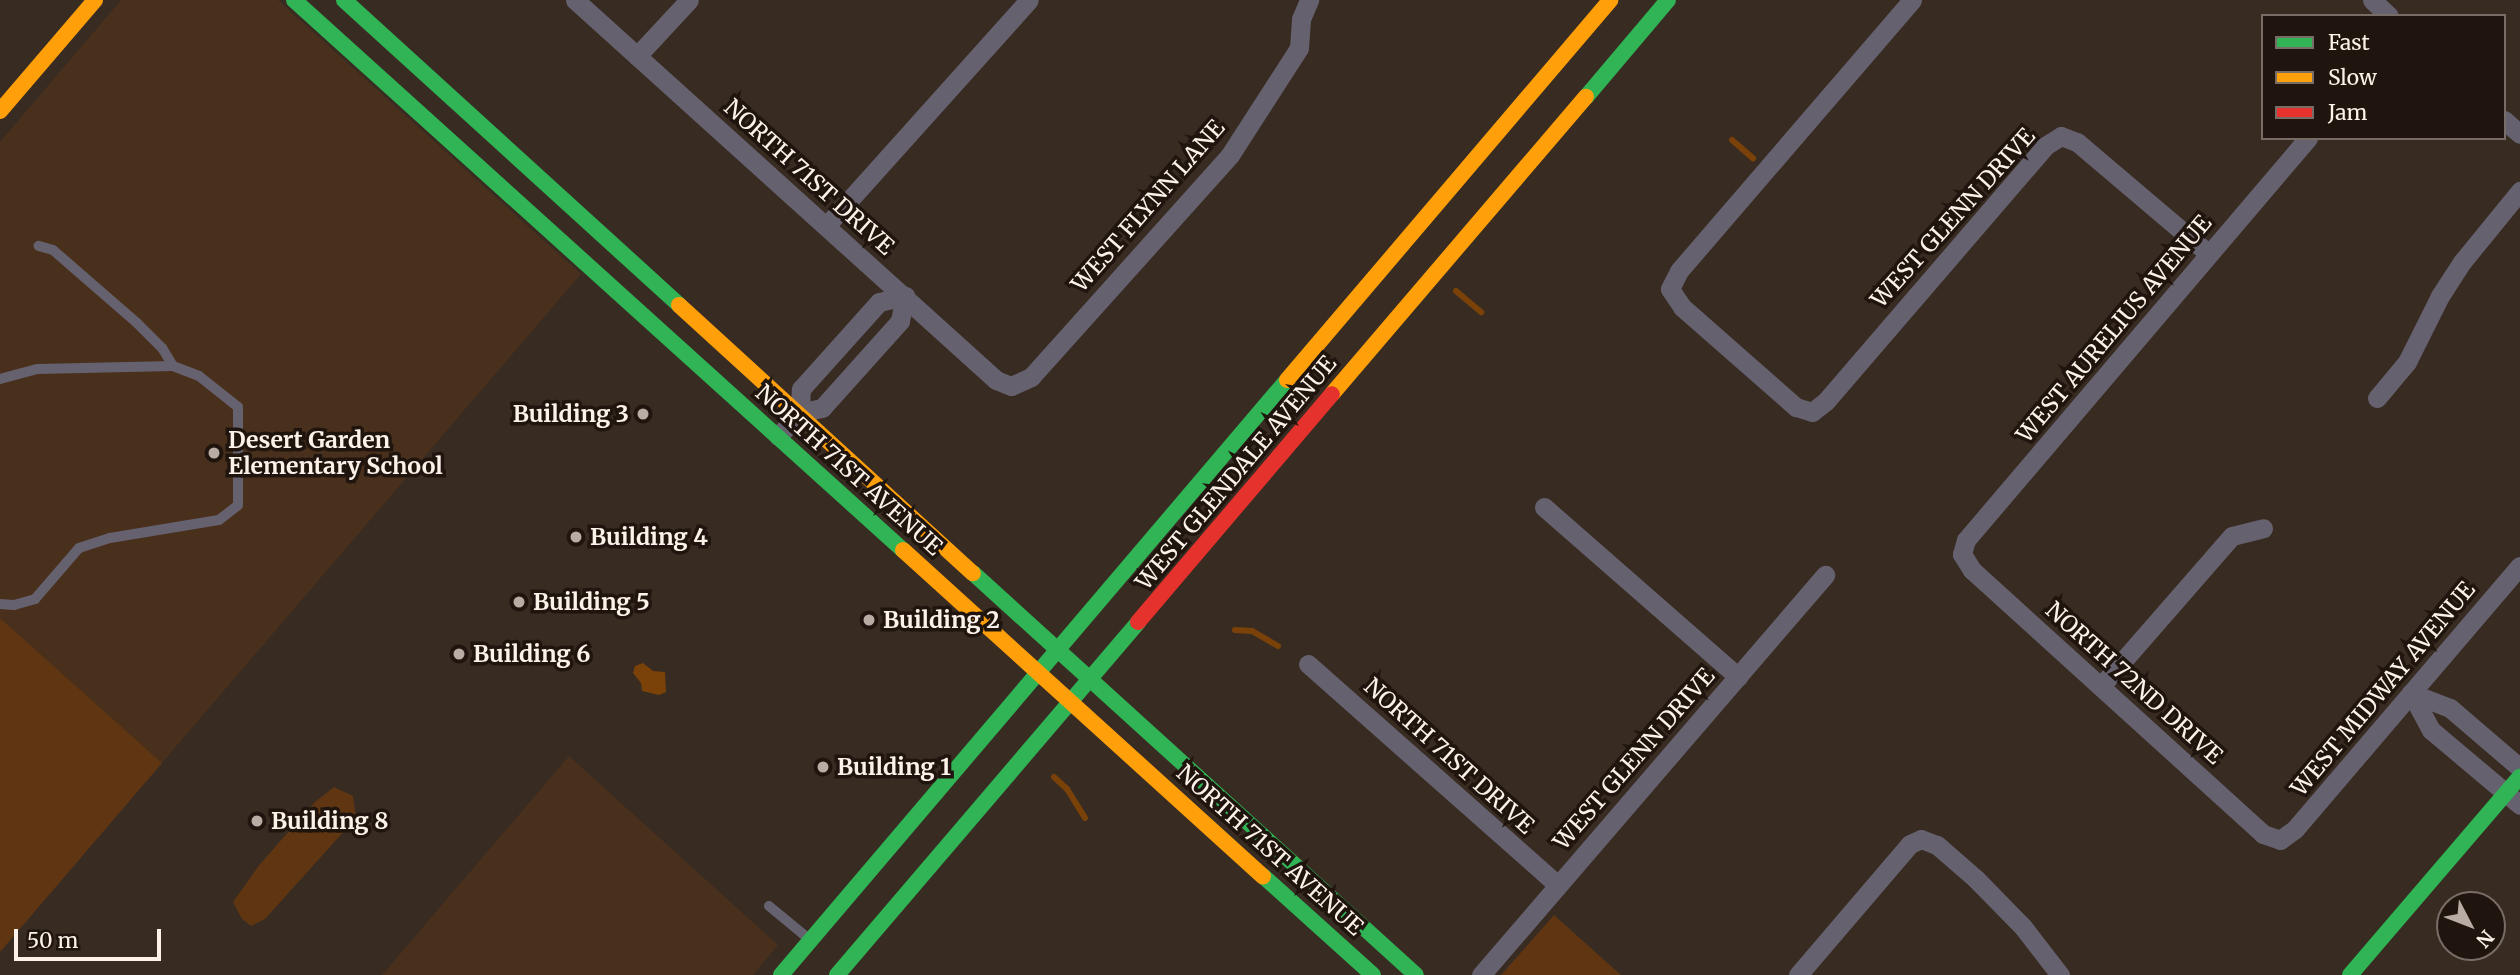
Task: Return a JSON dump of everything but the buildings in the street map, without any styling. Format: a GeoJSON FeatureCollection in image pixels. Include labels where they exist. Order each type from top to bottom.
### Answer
{"type":"FeatureCollection","features":[{"type":"Feature","properties":{"kind":"street"},"geometry":{"type":"LineString","coordinates":[[0,111],[95,0]]}},
{"type":"Feature","properties":{"kind":"street","name":"NORTH 71ST AVENUE"},"geometry":{"type":"LineString","coordinates":[[294,0],[1040,671],[1373,975]]}},
{"type":"Feature","properties":{"kind":"street","name":"NORTH 71ST AVENUE"},"geometry":{"type":"LineString","coordinates":[[344,0],[1416,975]]}},
{"type":"Feature","properties":{"kind":"street","name":"NORTH 71ST DRIVE"},"geometry":{"type":"LineString","coordinates":[[575,0],[996,380],[1011,386]]}},
{"type":"Feature","properties":{"kind":"street"},"geometry":{"type":"LineString","coordinates":[[637,57],[689,0]]}},
{"type":"Feature","properties":{"kind":"street"},"geometry":{"type":"LineString","coordinates":[[827,225],[1029,0]]}},
{"type":"Feature","properties":{"kind":"street","name":"WEST FLYNN LANE"},"geometry":{"type":"LineString","coordinates":[[1011,386],[1031,377],[1230,155],[1299,48],[1301,19],[1309,0]]}},
{"type":"Feature","properties":{"kind":"street","name":"WEST GLENDALE AVENUE"},"geometry":{"type":"LineString","coordinates":[[781,975],[1610,0]]}},
{"type":"Feature","properties":{"kind":"street","name":"WEST GLENDALE AVENUE"},"geometry":{"type":"LineString","coordinates":[[837,975],[1668,0]]}},
{"type":"Feature","properties":{"kind":"street","name":"WEST GLENN DRIVE"},"geometry":{"type":"LineString","coordinates":[[1912,0],[1679,271],[1670,289],[1682,307],[1796,407],[1812,412],[1826,401],[2045,146],[2061,136],[2077,142],[2209,254]]}},
{"type":"Feature","properties":{"kind":"street"},"geometry":{"type":"LineString","coordinates":[[2372,0],[2387,14]]}},
{"type":"Feature","properties":{"kind":"street"},"geometry":{"type":"LineString","coordinates":[[2506,122],[2520,134]]}},
{"type":"Feature","properties":{"kind":"street","name":"WEST AURELIUS AVENUE"},"geometry":{"type":"LineString","coordinates":[[1962,554],[1966,540],[2306,140]]}},
{"type":"Feature","properties":{"kind":"street"},"geometry":{"type":"LineString","coordinates":[[2376,398],[2407,362],[2440,296],[2462,262],[2520,191]]}},
{"type":"Feature","properties":{"kind":"street"},"geometry":{"type":"LineString","coordinates":[[778,436],[800,412],[821,408],[900,321],[905,296],[879,302],[801,389],[800,412]]}},
{"type":"Feature","properties":{"kind":"street"},"geometry":{"type":"LineString","coordinates":[[1544,507],[1738,677]]}},
{"type":"Feature","properties":{"kind":"street"},"geometry":{"type":"LineString","coordinates":[[2101,686],[2232,536],[2263,528]]}},
{"type":"Feature","properties":{"kind":"street","name":"NORTH 72ND DRIVE"},"geometry":{"type":"LineString","coordinates":[[1962,554],[1972,570],[2263,834],[2280,840]]}},
{"type":"Feature","properties":{"kind":"street","name":"WEST MIDWAY AVENUE"},"geometry":{"type":"LineString","coordinates":[[2280,840],[2295,829],[2520,566]]}},
{"type":"Feature","properties":{"kind":"street","name":"WEST GLENN DRIVE"},"geometry":{"type":"LineString","coordinates":[[1481,975],[1825,575]]}},
{"type":"Feature","properties":{"kind":"street","name":"NORTH 71ST DRIVE"},"geometry":{"type":"LineString","coordinates":[[1308,664],[1558,886]]}},
{"type":"Feature","properties":{"kind":"street"},"geometry":{"type":"LineString","coordinates":[[2411,693],[2450,708],[2520,768]]}},
{"type":"Feature","properties":{"kind":"street"},"geometry":{"type":"LineString","coordinates":[[2411,693],[2431,730],[2512,799]]}},
{"type":"Feature","properties":{"kind":"street"},"geometry":{"type":"LineString","coordinates":[[2447,744],[2466,722]]}},
{"type":"Feature","properties":{"kind":"street"},"geometry":{"type":"LineString","coordinates":[[2350,975],[2512,799],[2520,777]]}},
{"type":"Feature","properties":{"kind":"street"},"geometry":{"type":"LineString","coordinates":[[1798,975],[1902,854],[1921,839],[1937,845],[1976,879],[2023,927],[2060,975]]}},
{"type":"Feature","properties":{"kind":"lane"},"geometry":{"type":"LineString","coordinates":[[39,246],[53,250],[137,323],[162,348],[173,366]]}},
{"type":"Feature","properties":{"kind":"lane"},"geometry":{"type":"LineString","coordinates":[[0,379],[38,369],[173,366],[200,376],[238,407],[238,505],[219,520],[110,538],[79,548],[35,598],[14,605],[0,604]]}},
{"type":"Feature","properties":{"kind":"lane"},"geometry":{"type":"LineString","coordinates":[[769,906],[811,940]]}},
{"type":"Feature","properties":{"kind":"shaded area","name":"Desert Garden Elementary School"},"geometry":{"type":"Polygon","coordinates":[[[121,0],[278,0],[581,274],[162,763],[0,618],[0,142],[121,0]]]}},
{"type":"Feature","properties":{"kind":"shaded area"},"geometry":{"type":"Polygon","coordinates":[[[0,618],[162,763],[0,952],[0,618]]]}},
{"type":"Feature","properties":{"kind":"shaded area"},"geometry":{"type":"Polygon","coordinates":[[[643,663],[653,671],[665,672],[666,692],[659,695],[642,691],[641,683],[633,673],[635,666],[643,663]]]}},
{"type":"Feature","properties":{"kind":"shaded area"},"geometry":{"type":"Polygon","coordinates":[[[569,756],[778,945],[753,975],[382,975],[569,756]]]}},
{"type":"Feature","properties":{"kind":"shaded area"},"geometry":{"type":"Polygon","coordinates":[[[334,787],[353,796],[356,818],[265,919],[251,926],[242,919],[233,902],[260,864],[315,802],[334,787]]]}},
{"type":"Feature","properties":{"kind":"shaded area"},"geometry":{"type":"Polygon","coordinates":[[[1554,915],[1621,975],[1501,975],[1554,915]]]}},
{"type":"Feature","properties":{"kind":"waterway"},"geometry":{"type":"LineString","coordinates":[[1732,140],[1753,158]]}},
{"type":"Feature","properties":{"kind":"waterway"},"geometry":{"type":"LineString","coordinates":[[1456,291],[1481,312]]}},
{"type":"Feature","properties":{"kind":"waterway"},"geometry":{"type":"LineString","coordinates":[[1235,630],[1252,631],[1278,646]]}},
{"type":"Feature","properties":{"kind":"waterway"},"geometry":{"type":"LineString","coordinates":[[1054,777],[1067,789],[1085,818]]}},
{"type":"Feature","properties":{"kind":"traffic: fast"},"geometry":{"type":"LineString","coordinates":[[294,0],[903,550]]}},
{"type":"Feature","properties":{"kind":"traffic: fast"},"geometry":{"type":"LineString","coordinates":[[344,0],[679,305]]}},
{"type":"Feature","properties":{"kind":"traffic: fast"},"geometry":{"type":"LineString","coordinates":[[1586,97],[1668,0]]}},
{"type":"Feature","properties":{"kind":"traffic: fast"},"geometry":{"type":"LineString","coordinates":[[781,975],[1287,380]]}},
{"type":"Feature","properties":{"kind":"traffic: fast"},"geometry":{"type":"LineString","coordinates":[[973,573],[1416,975]]}},
{"type":"Feature","properties":{"kind":"traffic: fast"},"geometry":{"type":"LineString","coordinates":[[837,975],[1138,622]]}},
{"type":"Feature","properties":{"kind":"traffic: fast"},"geometry":{"type":"LineString","coordinates":[[2350,975],[2520,777]]}},
{"type":"Feature","properties":{"kind":"traffic: fast"},"geometry":{"type":"LineString","coordinates":[[1263,876],[1373,975]]}},
{"type":"Feature","properties":{"kind":"traffic: slow"},"geometry":{"type":"LineString","coordinates":[[0,111],[95,0]]}},
{"type":"Feature","properties":{"kind":"traffic: slow"},"geometry":{"type":"LineString","coordinates":[[1287,380],[1610,0]]}},
{"type":"Feature","properties":{"kind":"traffic: slow"},"geometry":{"type":"LineString","coordinates":[[1332,394],[1586,97]]}},
{"type":"Feature","properties":{"kind":"traffic: slow"},"geometry":{"type":"LineString","coordinates":[[679,305],[973,573]]}},
{"type":"Feature","properties":{"kind":"traffic: slow"},"geometry":{"type":"LineString","coordinates":[[903,550],[1263,876]]}},
{"type":"Feature","properties":{"kind":"traffic: jam"},"geometry":{"type":"LineString","coordinates":[[1138,622],[1332,394]]}},
{"type":"Feature","properties":{"kind":"place","name":"Building 3"},"geometry":{"type":"Point","coordinates":[643,414]}},
{"type":"Feature","properties":{"kind":"place","name":"Desert Garden Elementary School"},"geometry":{"type":"Point","coordinates":[214,453]}},
{"type":"Feature","properties":{"kind":"place","name":"Building 4"},"geometry":{"type":"Point","coordinates":[576,537]}},
{"type":"Feature","properties":{"kind":"place","name":"Building 5"},"geometry":{"type":"Point","coordinates":[519,602]}},
{"type":"Feature","properties":{"kind":"place","name":"Building 2"},"geometry":{"type":"Point","coordinates":[869,620]}},
{"type":"Feature","properties":{"kind":"place","name":"Building 6"},"geometry":{"type":"Point","coordinates":[459,654]}},
{"type":"Feature","properties":{"kind":"place","name":"Building 1"},"geometry":{"type":"Point","coordinates":[823,767]}},
{"type":"Feature","properties":{"kind":"place","name":"Building 8"},"geometry":{"type":"Point","coordinates":[257,821]}}]}
